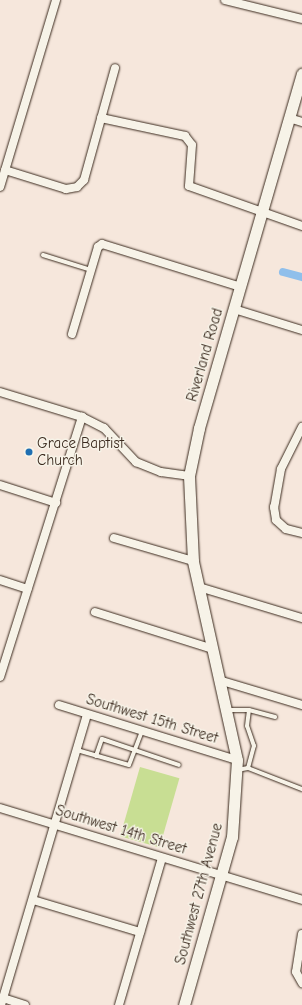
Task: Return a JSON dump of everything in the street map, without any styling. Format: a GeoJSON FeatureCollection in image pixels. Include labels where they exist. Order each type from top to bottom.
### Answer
{"type":"FeatureCollection","features":[{"type":"Feature","properties":{"kind":"street"},"geometry":{"type":"LineString","coordinates":[[0,187],[56,0]]}},
{"type":"Feature","properties":{"kind":"street"},"geometry":{"type":"LineString","coordinates":[[225,0],[245,2],[302,19]]}},
{"type":"Feature","properties":{"kind":"street"},"geometry":{"type":"LineString","coordinates":[[5,170],[66,189],[77,187],[84,180],[115,68]]}},
{"type":"Feature","properties":{"kind":"street","name":"Riverland Road"},"geometry":{"type":"LineString","coordinates":[[213,649],[193,561],[189,476],[234,309],[264,215],[302,74]]}},
{"type":"Feature","properties":{"kind":"street"},"geometry":{"type":"LineString","coordinates":[[101,118],[185,136],[192,145],[187,177],[190,186],[264,215],[302,226]]}},
{"type":"Feature","properties":{"kind":"street"},"geometry":{"type":"LineString","coordinates":[[289,118],[302,122]]}},
{"type":"Feature","properties":{"kind":"street"},"geometry":{"type":"LineString","coordinates":[[72,334],[91,270],[102,244],[241,287]]}},
{"type":"Feature","properties":{"kind":"street"},"geometry":{"type":"LineString","coordinates":[[234,309],[302,330]]}},
{"type":"Feature","properties":{"kind":"street"},"geometry":{"type":"LineString","coordinates":[[0,392],[82,417],[104,428],[136,462],[161,472],[189,476]]}},
{"type":"Feature","properties":{"kind":"street"},"geometry":{"type":"LineString","coordinates":[[0,677],[82,417]]}},
{"type":"Feature","properties":{"kind":"street"},"geometry":{"type":"LineString","coordinates":[[302,427],[281,469],[274,506],[276,520],[286,529],[302,534]]}},
{"type":"Feature","properties":{"kind":"street"},"geometry":{"type":"LineString","coordinates":[[0,485],[56,503]]}},
{"type":"Feature","properties":{"kind":"street"},"geometry":{"type":"LineString","coordinates":[[114,538],[193,561]]}},
{"type":"Feature","properties":{"kind":"street"},"geometry":{"type":"LineString","coordinates":[[0,580],[28,589]]}},
{"type":"Feature","properties":{"kind":"street"},"geometry":{"type":"LineString","coordinates":[[199,587],[302,618]]}},
{"type":"Feature","properties":{"kind":"street"},"geometry":{"type":"LineString","coordinates":[[95,612],[213,649]]}},
{"type":"Feature","properties":{"kind":"street","name":"Southwest 27th Avenue"},"geometry":{"type":"LineString","coordinates":[[184,1005],[222,877],[232,837],[237,765],[222,681],[213,649]]}},
{"type":"Feature","properties":{"kind":"street"},"geometry":{"type":"LineString","coordinates":[[222,681],[302,705]]}},
{"type":"Feature","properties":{"kind":"street","name":"Southwest 15th Street"},"geometry":{"type":"LineString","coordinates":[[59,705],[142,731],[237,765]]}},
{"type":"Feature","properties":{"kind":"street"},"geometry":{"type":"LineString","coordinates":[[26,1005],[2,1002],[56,825],[87,714]]}},
{"type":"Feature","properties":{"kind":"street","name":"Southwest 14th Street"},"geometry":{"type":"LineString","coordinates":[[0,808],[222,877],[302,900]]}},
{"type":"Feature","properties":{"kind":"street"},"geometry":{"type":"LineString","coordinates":[[119,1005],[162,858]]}},
{"type":"Feature","properties":{"kind":"street"},"geometry":{"type":"LineString","coordinates":[[33,900],[140,932]]}},
{"type":"Feature","properties":{"kind":"street"},"geometry":{"type":"LineString","coordinates":[[302,934],[296,972],[302,982]]}},
{"type":"Feature","properties":{"kind":"lane"},"geometry":{"type":"LineString","coordinates":[[43,255],[91,270]]}},
{"type":"Feature","properties":{"kind":"lane"},"geometry":{"type":"LineString","coordinates":[[228,710],[249,710],[275,717]]}},
{"type":"Feature","properties":{"kind":"lane"},"geometry":{"type":"LineString","coordinates":[[248,768],[254,746],[247,726],[249,710]]}},
{"type":"Feature","properties":{"kind":"lane"},"geometry":{"type":"LineString","coordinates":[[77,750],[129,765],[142,731]]}},
{"type":"Feature","properties":{"kind":"lane"},"geometry":{"type":"LineString","coordinates":[[96,756],[102,739],[179,765]]}},
{"type":"Feature","properties":{"kind":"lane"},"geometry":{"type":"LineString","coordinates":[[237,765],[302,789]]}},
{"type":"Feature","properties":{"kind":"green space"},"geometry":{"type":"Polygon","coordinates":[[[140,767],[179,778],[160,848],[120,836],[140,767]]]}},
{"type":"Feature","properties":{"kind":"waterway"},"geometry":{"type":"LineString","coordinates":[[283,272],[302,277]]}},
{"type":"Feature","properties":{"kind":"place","name":"Grace Baptist Church"},"geometry":{"type":"Point","coordinates":[29,452]}}]}
